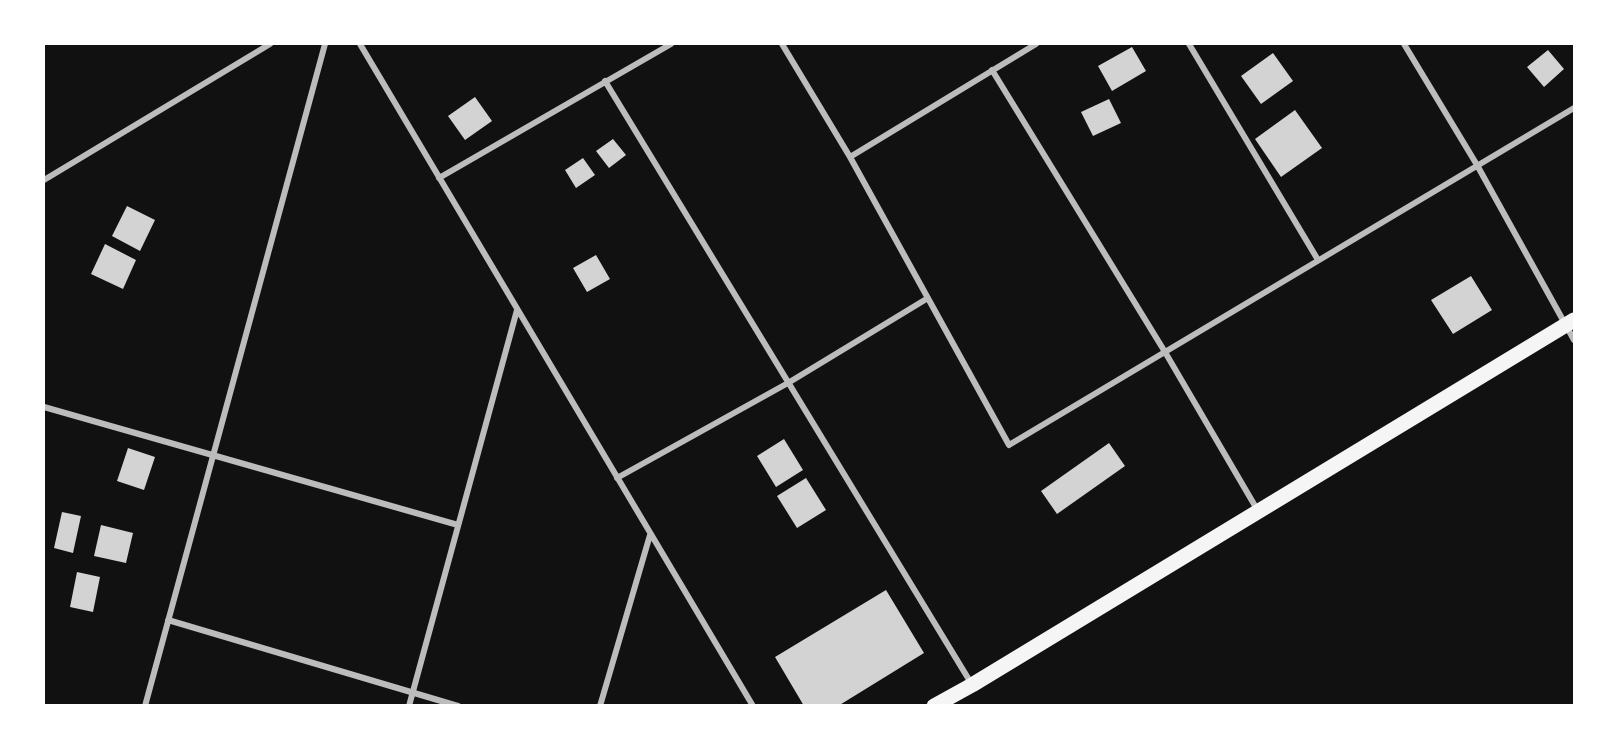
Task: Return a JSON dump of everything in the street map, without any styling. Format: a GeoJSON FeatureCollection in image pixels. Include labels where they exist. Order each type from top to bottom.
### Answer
{"type":"FeatureCollection","features":[{"type":"Feature","properties":{"kind":"main road"},"geometry":{"type":"LineString","coordinates":[[934,705],[972,685],[1570,322]]}},
{"type":"Feature","properties":{"kind":"street"},"geometry":{"type":"LineString","coordinates":[[44,180],[270,44]]}},
{"type":"Feature","properties":{"kind":"street"},"geometry":{"type":"LineString","coordinates":[[145,705],[325,44]]}},
{"type":"Feature","properties":{"kind":"street"},"geometry":{"type":"LineString","coordinates":[[360,44],[753,705]]}},
{"type":"Feature","properties":{"kind":"street"},"geometry":{"type":"LineString","coordinates":[[439,178],[671,44]]}},
{"type":"Feature","properties":{"kind":"street"},"geometry":{"type":"LineString","coordinates":[[783,44],[850,157],[1009,445],[1575,108]]}},
{"type":"Feature","properties":{"kind":"street"},"geometry":{"type":"LineString","coordinates":[[850,157],[1036,44]]}},
{"type":"Feature","properties":{"kind":"street"},"geometry":{"type":"LineString","coordinates":[[1189,44],[1318,260]]}},
{"type":"Feature","properties":{"kind":"street"},"geometry":{"type":"LineString","coordinates":[[1404,44],[1570,322],[1575,340]]}},
{"type":"Feature","properties":{"kind":"street"},"geometry":{"type":"LineString","coordinates":[[992,70],[1165,352],[1258,511]]}},
{"type":"Feature","properties":{"kind":"street"},"geometry":{"type":"LineString","coordinates":[[605,81],[972,685]]}},
{"type":"Feature","properties":{"kind":"street"},"geometry":{"type":"LineString","coordinates":[[617,478],[788,383],[928,298]]}},
{"type":"Feature","properties":{"kind":"street"},"geometry":{"type":"LineString","coordinates":[[409,705],[517,310]]}},
{"type":"Feature","properties":{"kind":"street"},"geometry":{"type":"LineString","coordinates":[[44,407],[458,525]]}},
{"type":"Feature","properties":{"kind":"street"},"geometry":{"type":"LineString","coordinates":[[600,705],[650,535]]}},
{"type":"Feature","properties":{"kind":"street"},"geometry":{"type":"LineString","coordinates":[[168,620],[458,705]]}},
{"type":"Feature","properties":{"kind":"building"},"geometry":{"type":"Polygon","coordinates":[[[1132,47],[1146,71],[1112,91],[1098,66],[1132,47]]]}},
{"type":"Feature","properties":{"kind":"building"},"geometry":{"type":"Polygon","coordinates":[[[1548,50],[1564,69],[1544,87],[1527,67],[1548,50]]]}},
{"type":"Feature","properties":{"kind":"building"},"geometry":{"type":"Polygon","coordinates":[[[1273,53],[1293,81],[1261,104],[1241,76],[1273,53]]]}},
{"type":"Feature","properties":{"kind":"building"},"geometry":{"type":"Polygon","coordinates":[[[475,97],[492,121],[465,140],[448,116],[475,97]]]}},
{"type":"Feature","properties":{"kind":"building"},"geometry":{"type":"Polygon","coordinates":[[[1109,99],[1121,123],[1093,136],[1081,112],[1109,99]]]}},
{"type":"Feature","properties":{"kind":"building"},"geometry":{"type":"Polygon","coordinates":[[[1295,110],[1322,148],[1281,177],[1255,139],[1295,110]]]}},
{"type":"Feature","properties":{"kind":"building"},"geometry":{"type":"Polygon","coordinates":[[[613,139],[626,155],[609,168],[596,151],[613,139]]]}},
{"type":"Feature","properties":{"kind":"building"},"geometry":{"type":"Polygon","coordinates":[[[583,158],[595,175],[576,188],[565,170],[583,158]]]}},
{"type":"Feature","properties":{"kind":"building"},"geometry":{"type":"Polygon","coordinates":[[[127,206],[155,220],[140,251],[112,236],[127,206]]]}},
{"type":"Feature","properties":{"kind":"building"},"geometry":{"type":"Polygon","coordinates":[[[105,244],[136,260],[123,289],[91,274],[105,244]]]}},
{"type":"Feature","properties":{"kind":"building"},"geometry":{"type":"Polygon","coordinates":[[[596,255],[610,279],[587,292],[573,268],[596,255]]]}},
{"type":"Feature","properties":{"kind":"building"},"geometry":{"type":"Polygon","coordinates":[[[1471,276],[1492,310],[1453,334],[1431,300],[1471,276]]]}},
{"type":"Feature","properties":{"kind":"building"},"geometry":{"type":"Polygon","coordinates":[[[784,439],[803,470],[776,487],[757,456],[784,439]]]}},
{"type":"Feature","properties":{"kind":"building"},"geometry":{"type":"Polygon","coordinates":[[[1109,443],[1125,466],[1057,514],[1041,491],[1109,443]]]}},
{"type":"Feature","properties":{"kind":"building"},"geometry":{"type":"Polygon","coordinates":[[[128,448],[155,457],[144,490],[117,481],[128,448]]]}},
{"type":"Feature","properties":{"kind":"building"},"geometry":{"type":"Polygon","coordinates":[[[806,478],[826,510],[797,528],[777,496],[806,478]]]}},
{"type":"Feature","properties":{"kind":"building"},"geometry":{"type":"Polygon","coordinates":[[[62,512],[81,516],[73,553],[54,548],[62,512]]]}},
{"type":"Feature","properties":{"kind":"building"},"geometry":{"type":"Polygon","coordinates":[[[101,525],[133,533],[126,563],[94,556],[101,525]]]}},
{"type":"Feature","properties":{"kind":"building"},"geometry":{"type":"Polygon","coordinates":[[[77,572],[100,577],[93,612],[70,607],[77,572]]]}},
{"type":"Feature","properties":{"kind":"building"},"geometry":{"type":"Polygon","coordinates":[[[886,590],[924,653],[838,706],[804,706],[775,657],[886,590]]]}}]}
